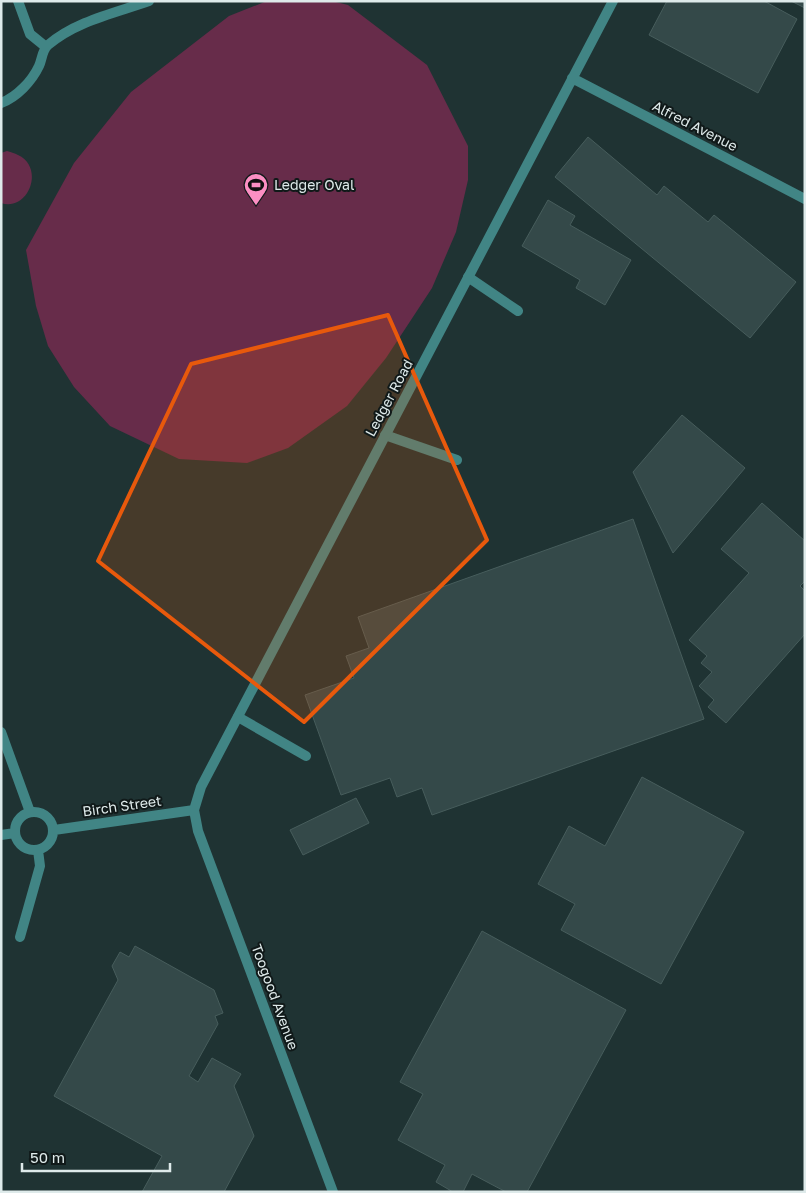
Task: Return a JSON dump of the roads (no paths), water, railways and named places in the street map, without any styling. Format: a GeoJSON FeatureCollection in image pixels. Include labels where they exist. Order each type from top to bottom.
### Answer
{"type":"FeatureCollection","features":[{"type":"Feature","properties":{"kind":"street"},"geometry":{"type":"LineString","coordinates":[[18,1],[30,34],[46,47]]}},
{"type":"Feature","properties":{"kind":"street"},"geometry":{"type":"LineString","coordinates":[[1,103],[10,100],[28,82],[38,67],[46,47],[74,27],[149,1]]}},
{"type":"Feature","properties":{"kind":"street","name":"Ledger Road"},"geometry":{"type":"LineString","coordinates":[[194,810],[201,786],[613,1]]}},
{"type":"Feature","properties":{"kind":"street","name":"Alfred Avenue"},"geometry":{"type":"LineString","coordinates":[[572,78],[805,199]]}},
{"type":"Feature","properties":{"kind":"street"},"geometry":{"type":"LineString","coordinates":[[468,277],[518,311]]}},
{"type":"Feature","properties":{"kind":"street"},"geometry":{"type":"LineString","coordinates":[[385,435],[457,460]]}},
{"type":"Feature","properties":{"kind":"street"},"geometry":{"type":"LineString","coordinates":[[238,717],[306,756]]}},
{"type":"Feature","properties":{"kind":"street"},"geometry":{"type":"LineString","coordinates":[[1,732],[30,812]]}},
{"type":"Feature","properties":{"kind":"street","name":"Birch Street"},"geometry":{"type":"LineString","coordinates":[[54,830],[194,810]]}},
{"type":"Feature","properties":{"kind":"street","name":"Toogood Avenue"},"geometry":{"type":"LineString","coordinates":[[194,810],[198,831],[332,1192]]}},
{"type":"Feature","properties":{"kind":"street"},"geometry":{"type":"LineString","coordinates":[[30,812],[41,812],[48,817],[54,830],[51,841],[38,850],[23,847],[18,842],[15,833],[18,819],[30,812]]}},
{"type":"Feature","properties":{"kind":"street"},"geometry":{"type":"LineString","coordinates":[[1,835],[15,833]]}},
{"type":"Feature","properties":{"kind":"street"},"geometry":{"type":"LineString","coordinates":[[20,937],[40,866],[38,850]]}},
{"type":"Feature","properties":{"kind":"place","name":"Ledger Oval"},"geometry":{"type":"Point","coordinates":[256,206]}}]}
